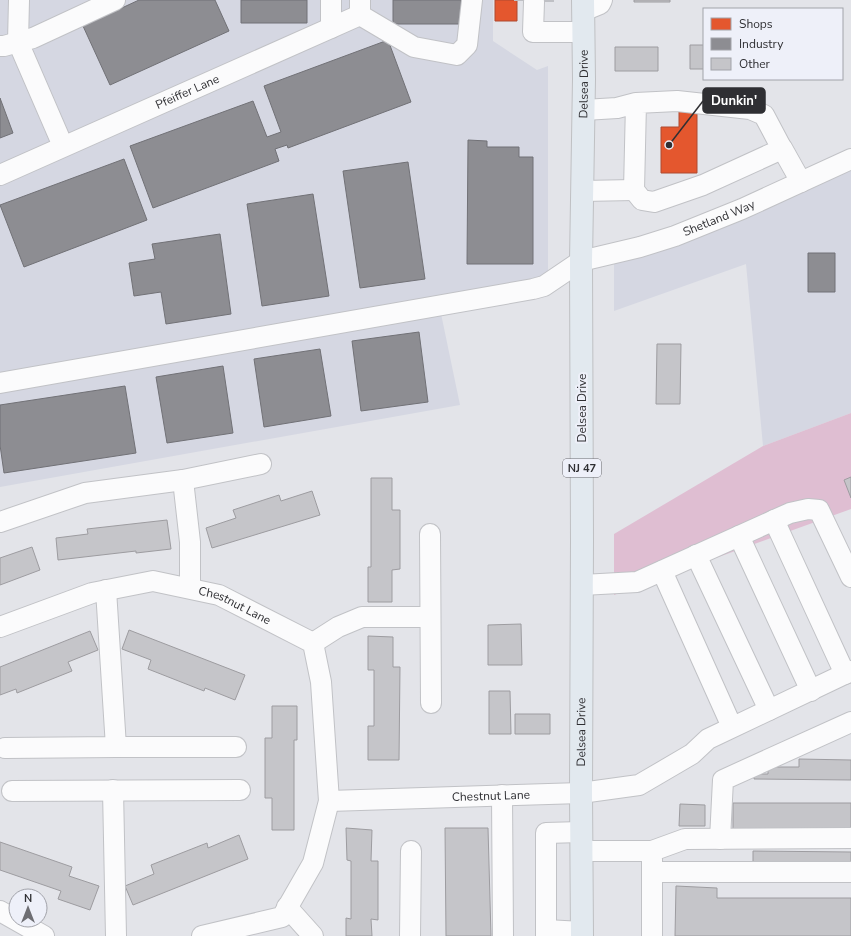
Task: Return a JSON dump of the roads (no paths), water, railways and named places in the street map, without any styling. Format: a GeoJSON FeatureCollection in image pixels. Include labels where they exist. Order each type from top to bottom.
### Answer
{"type":"FeatureCollection","features":[{"type":"Feature","properties":{"kind":"main road","name":"Delsea Drive"},"geometry":{"type":"LineString","coordinates":[[582,934],[581,261],[584,110],[583,14]]}},
{"type":"Feature","properties":{"kind":"street"},"geometry":{"type":"LineString","coordinates":[[19,0],[9,44],[63,146]]}},
{"type":"Feature","properties":{"kind":"street"},"geometry":{"type":"LineString","coordinates":[[9,44],[33,38],[115,0]]}},
{"type":"Feature","properties":{"kind":"street"},"geometry":{"type":"LineString","coordinates":[[331,0],[331,28]]}},
{"type":"Feature","properties":{"kind":"street"},"geometry":{"type":"LineString","coordinates":[[360,7],[414,47],[457,55],[467,45],[472,0]]}},
{"type":"Feature","properties":{"kind":"street"},"geometry":{"type":"LineString","coordinates":[[534,6],[533,32],[583,14],[600,4],[602,0]]}},
{"type":"Feature","properties":{"kind":"street","name":"Pfeiffer Lane"},"geometry":{"type":"LineString","coordinates":[[0,175],[331,28],[360,7]]}},
{"type":"Feature","properties":{"kind":"street"},"geometry":{"type":"LineString","coordinates":[[584,110],[617,108],[636,102],[677,101],[750,109],[764,115],[801,182]]}},
{"type":"Feature","properties":{"kind":"street"},"geometry":{"type":"LineString","coordinates":[[636,102],[634,190],[642,200],[654,202],[703,185],[782,148]]}},
{"type":"Feature","properties":{"kind":"street","name":"Shetland Way"},"geometry":{"type":"LineString","coordinates":[[581,261],[640,247],[675,236],[742,209],[851,159]]}},
{"type":"Feature","properties":{"kind":"street"},"geometry":{"type":"LineString","coordinates":[[582,191],[634,190]]}},
{"type":"Feature","properties":{"kind":"street"},"geometry":{"type":"LineString","coordinates":[[0,383],[533,289],[544,286],[581,261]]}},
{"type":"Feature","properties":{"kind":"street"},"geometry":{"type":"LineString","coordinates":[[0,522],[85,493],[183,480],[261,464]]}},
{"type":"Feature","properties":{"kind":"street"},"geometry":{"type":"LineString","coordinates":[[183,480],[190,542],[190,588]]}},
{"type":"Feature","properties":{"kind":"street"},"geometry":{"type":"LineString","coordinates":[[582,585],[637,582],[790,513],[808,509],[819,510],[849,567]]}},
{"type":"Feature","properties":{"kind":"street"},"geometry":{"type":"LineString","coordinates":[[774,520],[848,673]]}},
{"type":"Feature","properties":{"kind":"street"},"geometry":{"type":"LineString","coordinates":[[430,534],[430,703]]}},
{"type":"Feature","properties":{"kind":"street"},"geometry":{"type":"LineString","coordinates":[[738,536],[810,691]]}},
{"type":"Feature","properties":{"kind":"street"},"geometry":{"type":"LineString","coordinates":[[696,555],[769,710]]}},
{"type":"Feature","properties":{"kind":"street"},"geometry":{"type":"LineString","coordinates":[[662,571],[732,727]]}},
{"type":"Feature","properties":{"kind":"street","name":"Chestnut Lane"},"geometry":{"type":"LineString","coordinates":[[0,627],[92,593],[153,581],[219,595],[312,643]]}},
{"type":"Feature","properties":{"kind":"street"},"geometry":{"type":"LineString","coordinates":[[106,590],[116,747]]}},
{"type":"Feature","properties":{"kind":"street"},"geometry":{"type":"LineString","coordinates":[[202,936],[282,917],[313,863],[329,800],[321,682],[312,643],[338,627],[362,617],[430,617]]}},
{"type":"Feature","properties":{"kind":"street","name":"Chestnut Lane"},"geometry":{"type":"LineString","coordinates":[[329,800],[581,793],[639,785],[692,754],[708,739],[848,673]]}},
{"type":"Feature","properties":{"kind":"street"},"geometry":{"type":"LineString","coordinates":[[720,839],[723,780],[851,722]]}},
{"type":"Feature","properties":{"kind":"street"},"geometry":{"type":"LineString","coordinates":[[5,748],[236,747]]}},
{"type":"Feature","properties":{"kind":"street"},"geometry":{"type":"LineString","coordinates":[[113,790],[116,936]]}},
{"type":"Feature","properties":{"kind":"street"},"geometry":{"type":"LineString","coordinates":[[12,791],[240,790]]}},
{"type":"Feature","properties":{"kind":"street"},"geometry":{"type":"LineString","coordinates":[[502,795],[503,936]]}},
{"type":"Feature","properties":{"kind":"street"},"geometry":{"type":"LineString","coordinates":[[582,934],[546,933],[546,833],[581,842],[652,851],[685,839],[851,838]]}},
{"type":"Feature","properties":{"kind":"street"},"geometry":{"type":"LineString","coordinates":[[410,936],[411,851]]}},
{"type":"Feature","properties":{"kind":"street"},"geometry":{"type":"LineString","coordinates":[[652,851],[652,936]]}},
{"type":"Feature","properties":{"kind":"street"},"geometry":{"type":"LineString","coordinates":[[652,872],[851,872]]}},
{"type":"Feature","properties":{"kind":"street"},"geometry":{"type":"LineString","coordinates":[[287,907],[313,936]]}},
{"type":"Feature","properties":{"kind":"street"},"geometry":{"type":"LineString","coordinates":[[0,911],[44,936]]}},
{"type":"Feature","properties":{"kind":"place","name":"Dunkin'"},"geometry":{"type":"Point","coordinates":[669,145]}}]}
